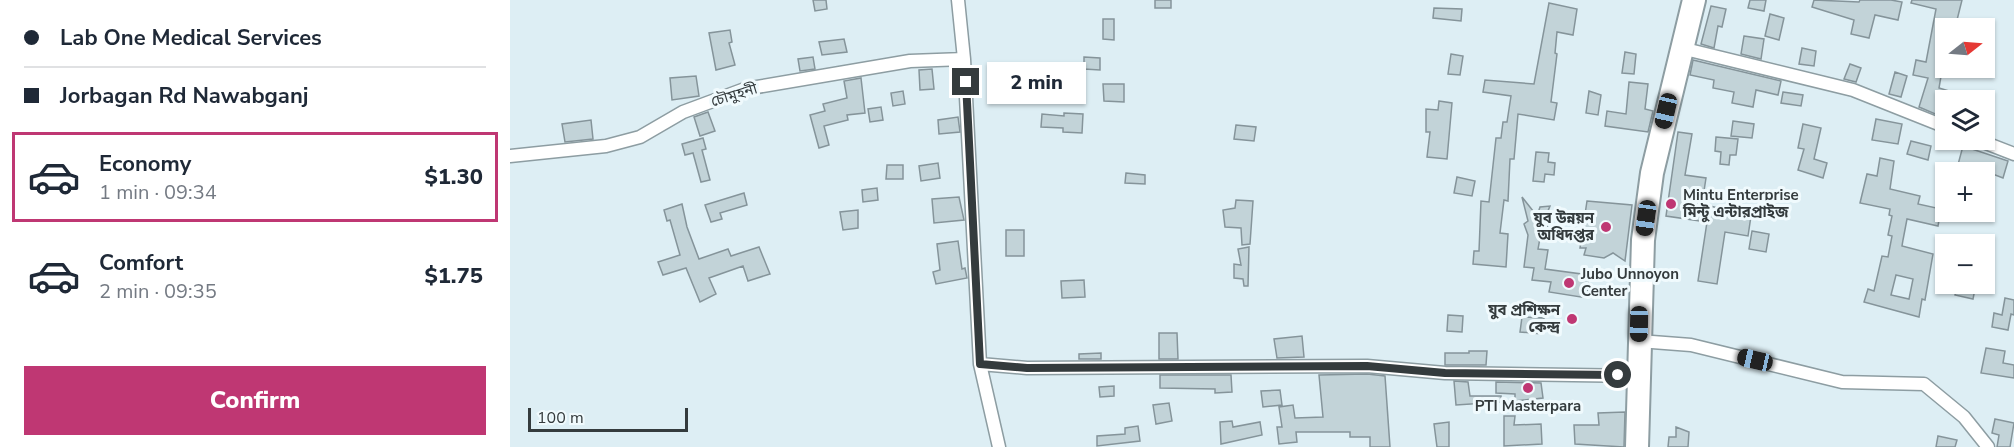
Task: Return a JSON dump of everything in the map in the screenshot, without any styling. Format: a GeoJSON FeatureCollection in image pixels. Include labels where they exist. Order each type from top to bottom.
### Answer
{"type":"FeatureCollection","features":[{"type":"Feature","properties":{"kind":"highway"},"geometry":{"type":"LineString","coordinates":[[1637,447],[1643,240],[1651,184],[1694,0]]}},
{"type":"Feature","properties":{"kind":"street"},"geometry":{"type":"LineString","coordinates":[[958,0],[964,59],[980,364],[999,447]]}},
{"type":"Feature","properties":{"kind":"street"},"geometry":{"type":"LineString","coordinates":[[1681,48],[1853,90],[1935,122]]}},
{"type":"Feature","properties":{"kind":"street","name":"চৌমুহনী"},"geometry":{"type":"LineString","coordinates":[[510,156],[606,146],[640,136],[683,112],[745,89],[910,61],[964,59]]}},
{"type":"Feature","properties":{"kind":"street"},"geometry":{"type":"LineString","coordinates":[[1995,147],[2014,154]]}},
{"type":"Feature","properties":{"kind":"street"},"geometry":{"type":"LineString","coordinates":[[1639,341],[1691,345],[1842,382],[1924,384],[1964,417],[1988,447]]}},
{"type":"Feature","properties":{"kind":"street"},"geometry":{"type":"LineString","coordinates":[[980,364],[1027,368],[1367,366],[1445,373],[1639,376]]}},
{"type":"Feature","properties":{"kind":"building"},"geometry":{"type":"Polygon","coordinates":[[[813,0],[826,0],[827,9],[815,11],[813,0]]]}},
{"type":"Feature","properties":{"kind":"building"},"geometry":{"type":"Polygon","coordinates":[[[1155,0],[1171,0],[1171,8],[1155,8],[1155,0]]]}},
{"type":"Feature","properties":{"kind":"building"},"geometry":{"type":"Polygon","coordinates":[[[1750,0],[1766,0],[1764,11],[1748,8],[1750,0]]]}},
{"type":"Feature","properties":{"kind":"building"},"geometry":{"type":"Polygon","coordinates":[[[1814,0],[1902,2],[1898,20],[1875,15],[1869,38],[1851,34],[1854,20],[1812,7],[1814,0]]]}},
{"type":"Feature","properties":{"kind":"building"},"geometry":{"type":"Polygon","coordinates":[[[1912,0],[1962,0],[1958,18],[1935,18],[1935,78],[1941,78],[1939,88],[1946,90],[1935,90],[1935,114],[1919,107],[1928,78],[1913,75],[1916,60],[1926,62],[1936,9],[1911,3],[1912,0]]]}},
{"type":"Feature","properties":{"kind":"building"},"geometry":{"type":"Polygon","coordinates":[[[1549,3],[1577,9],[1573,35],[1557,32],[1555,53],[1557,54],[1551,102],[1557,103],[1554,120],[1518,114],[1514,159],[1510,159],[1508,201],[1504,200],[1500,233],[1508,234],[1506,267],[1473,264],[1474,251],[1479,251],[1481,201],[1489,202],[1496,138],[1501,138],[1503,122],[1507,122],[1511,96],[1483,92],[1485,80],[1534,84],[1549,3]]]}},
{"type":"Feature","properties":{"kind":"building"},"geometry":{"type":"Polygon","coordinates":[[[1711,6],[1726,9],[1722,27],[1718,26],[1714,48],[1701,44],[1711,6]]]}},
{"type":"Feature","properties":{"kind":"building"},"geometry":{"type":"Polygon","coordinates":[[[1434,8],[1462,9],[1461,21],[1433,18],[1434,8]]]}},
{"type":"Feature","properties":{"kind":"building"},"geometry":{"type":"Polygon","coordinates":[[[1770,14],[1784,18],[1779,40],[1765,36],[1770,14]]]}},
{"type":"Feature","properties":{"kind":"building"},"geometry":{"type":"Polygon","coordinates":[[[1103,19],[1114,19],[1114,40],[1103,39],[1103,19]]]}},
{"type":"Feature","properties":{"kind":"building"},"geometry":{"type":"Polygon","coordinates":[[[730,30],[732,42],[729,43],[735,65],[716,70],[709,33],[730,30]]]}},
{"type":"Feature","properties":{"kind":"building"},"geometry":{"type":"Polygon","coordinates":[[[1744,36],[1764,39],[1761,59],[1741,54],[1744,36]]]}},
{"type":"Feature","properties":{"kind":"building"},"geometry":{"type":"Polygon","coordinates":[[[844,39],[847,52],[822,55],[819,42],[844,39]]]}},
{"type":"Feature","properties":{"kind":"building"},"geometry":{"type":"Polygon","coordinates":[[[1802,48],[1816,51],[1814,66],[1799,64],[1802,48]]]}},
{"type":"Feature","properties":{"kind":"building"},"geometry":{"type":"Polygon","coordinates":[[[1625,52],[1636,54],[1634,74],[1622,73],[1625,52]]]}},
{"type":"Feature","properties":{"kind":"building"},"geometry":{"type":"Polygon","coordinates":[[[1451,54],[1463,56],[1460,75],[1448,74],[1451,54]]]}},
{"type":"Feature","properties":{"kind":"building"},"geometry":{"type":"Polygon","coordinates":[[[813,57],[815,69],[800,71],[798,59],[813,57]]]}},
{"type":"Feature","properties":{"kind":"building"},"geometry":{"type":"Polygon","coordinates":[[[1084,57],[1100,58],[1100,70],[1084,69],[1084,57]]]}},
{"type":"Feature","properties":{"kind":"building"},"geometry":{"type":"Polygon","coordinates":[[[1693,60],[1781,81],[1778,95],[1756,90],[1753,107],[1732,103],[1734,92],[1713,88],[1714,80],[1690,75],[1693,60]]]}},
{"type":"Feature","properties":{"kind":"building"},"geometry":{"type":"Polygon","coordinates":[[[1850,64],[1861,68],[1856,82],[1844,79],[1850,64]]]}},
{"type":"Feature","properties":{"kind":"building"},"geometry":{"type":"Polygon","coordinates":[[[932,69],[934,89],[920,90],[919,70],[932,69]]]}},
{"type":"Feature","properties":{"kind":"building"},"geometry":{"type":"Polygon","coordinates":[[[1895,72],[1907,76],[1901,97],[1889,94],[1895,72]]]}},
{"type":"Feature","properties":{"kind":"building"},"geometry":{"type":"Polygon","coordinates":[[[696,76],[699,96],[672,100],[670,78],[696,76]]]}},
{"type":"Feature","properties":{"kind":"building"},"geometry":{"type":"Polygon","coordinates":[[[861,78],[865,113],[847,115],[848,120],[824,126],[829,145],[819,148],[810,115],[825,111],[823,104],[847,98],[844,81],[861,78]]]}},
{"type":"Feature","properties":{"kind":"building"},"geometry":{"type":"Polygon","coordinates":[[[1629,82],[1648,84],[1645,109],[1653,111],[1648,132],[1605,126],[1607,111],[1626,114],[1629,82]]]}},
{"type":"Feature","properties":{"kind":"building"},"geometry":{"type":"Polygon","coordinates":[[[1103,84],[1124,84],[1124,102],[1104,101],[1103,84]]]}},
{"type":"Feature","properties":{"kind":"building"},"geometry":{"type":"Polygon","coordinates":[[[903,91],[905,104],[893,106],[891,93],[903,91]]]}},
{"type":"Feature","properties":{"kind":"building"},"geometry":{"type":"Polygon","coordinates":[[[1589,91],[1601,95],[1598,115],[1586,113],[1589,91]]]}},
{"type":"Feature","properties":{"kind":"building"},"geometry":{"type":"Polygon","coordinates":[[[1783,92],[1803,95],[1801,106],[1781,103],[1783,92]]]}},
{"type":"Feature","properties":{"kind":"building"},"geometry":{"type":"Polygon","coordinates":[[[1439,101],[1452,103],[1447,159],[1427,157],[1430,132],[1426,132],[1426,109],[1438,110],[1439,101]]]}},
{"type":"Feature","properties":{"kind":"building"},"geometry":{"type":"Polygon","coordinates":[[[881,107],[883,120],[870,122],[868,109],[881,107]]]}},
{"type":"Feature","properties":{"kind":"building"},"geometry":{"type":"Polygon","coordinates":[[[708,112],[715,131],[700,136],[694,117],[708,112]]]}},
{"type":"Feature","properties":{"kind":"building"},"geometry":{"type":"Polygon","coordinates":[[[1064,113],[1083,114],[1082,133],[1063,132],[1063,128],[1041,127],[1042,114],[1064,116],[1064,113]]]}},
{"type":"Feature","properties":{"kind":"building"},"geometry":{"type":"Polygon","coordinates":[[[958,117],[960,132],[939,134],[938,120],[958,117]]]}},
{"type":"Feature","properties":{"kind":"building"},"geometry":{"type":"Polygon","coordinates":[[[1876,119],[1902,124],[1898,144],[1872,140],[1876,119]]]}},
{"type":"Feature","properties":{"kind":"building"},"geometry":{"type":"Polygon","coordinates":[[[591,120],[593,139],[565,142],[562,124],[591,120]]]}},
{"type":"Feature","properties":{"kind":"building"},"geometry":{"type":"Polygon","coordinates":[[[1733,121],[1754,124],[1752,138],[1731,136],[1733,121]]]}},
{"type":"Feature","properties":{"kind":"building"},"geometry":{"type":"Polygon","coordinates":[[[1803,124],[1821,128],[1814,159],[1827,163],[1823,178],[1798,170],[1804,149],[1798,148],[1803,124]]]}},
{"type":"Feature","properties":{"kind":"building"},"geometry":{"type":"Polygon","coordinates":[[[1236,125],[1256,127],[1254,141],[1234,139],[1236,125]]]}},
{"type":"Feature","properties":{"kind":"building"},"geometry":{"type":"Polygon","coordinates":[[[1678,132],[1692,134],[1685,175],[1706,178],[1702,204],[1751,216],[1748,236],[1725,232],[1717,284],[1698,281],[1707,222],[1666,216],[1678,132]]]}},
{"type":"Feature","properties":{"kind":"building"},"geometry":{"type":"Polygon","coordinates":[[[1716,137],[1738,139],[1736,155],[1730,155],[1729,165],[1720,164],[1721,152],[1715,151],[1716,137]]]}},
{"type":"Feature","properties":{"kind":"building"},"geometry":{"type":"Polygon","coordinates":[[[703,138],[706,149],[702,150],[710,180],[701,182],[693,153],[685,155],[682,144],[703,138]]]}},
{"type":"Feature","properties":{"kind":"building"},"geometry":{"type":"Polygon","coordinates":[[[1911,141],[1931,146],[1928,160],[1907,154],[1911,141]]]}},
{"type":"Feature","properties":{"kind":"building"},"geometry":{"type":"Polygon","coordinates":[[[1962,150],[1975,150],[2008,161],[2003,178],[1995,175],[1995,162],[1959,162],[1962,150]]]}},
{"type":"Feature","properties":{"kind":"building"},"geometry":{"type":"Polygon","coordinates":[[[1536,152],[1549,153],[1548,162],[1555,163],[1554,175],[1545,174],[1544,182],[1533,181],[1536,152]]]}},
{"type":"Feature","properties":{"kind":"building"},"geometry":{"type":"Polygon","coordinates":[[[1880,158],[1894,161],[1890,189],[1920,196],[1918,204],[1935,208],[1935,222],[1939,222],[1938,226],[1907,219],[1902,246],[1933,254],[1925,300],[1922,299],[1919,317],[1864,302],[1868,289],[1874,291],[1882,256],[1888,257],[1892,236],[1888,235],[1892,216],[1889,215],[1890,209],[1860,203],[1867,174],[1877,176],[1880,158]],[[1896,275],[1891,295],[1909,299],[1913,279],[1896,275]]]}},
{"type":"Feature","properties":{"kind":"building"},"geometry":{"type":"Polygon","coordinates":[[[938,163],[940,178],[921,181],[919,166],[938,163]]]}},
{"type":"Feature","properties":{"kind":"building"},"geometry":{"type":"Polygon","coordinates":[[[887,165],[903,165],[903,179],[886,179],[887,165]]]}},
{"type":"Feature","properties":{"kind":"building"},"geometry":{"type":"Polygon","coordinates":[[[1126,173],[1145,175],[1145,184],[1125,183],[1126,173]]]}},
{"type":"Feature","properties":{"kind":"building"},"geometry":{"type":"Polygon","coordinates":[[[1457,177],[1475,181],[1472,196],[1454,193],[1457,177]]]}},
{"type":"Feature","properties":{"kind":"building"},"geometry":{"type":"Polygon","coordinates":[[[877,188],[878,200],[863,202],[862,190],[877,188]]]}},
{"type":"Feature","properties":{"kind":"building"},"geometry":{"type":"Polygon","coordinates":[[[744,193],[747,205],[720,213],[722,219],[711,222],[705,205],[744,193]]]}},
{"type":"Feature","properties":{"kind":"building"},"geometry":{"type":"Polygon","coordinates":[[[959,197],[964,220],[934,223],[932,199],[959,197]]]}},
{"type":"Feature","properties":{"kind":"building"},"geometry":{"type":"Polygon","coordinates":[[[1522,197],[1537,216],[1540,207],[1550,206],[1545,218],[1548,229],[1540,238],[1538,249],[1548,250],[1545,269],[1589,275],[1587,298],[1549,292],[1551,282],[1532,280],[1534,268],[1524,267],[1528,235],[1524,224],[1528,221],[1522,197]]]}},
{"type":"Feature","properties":{"kind":"building"},"geometry":{"type":"Polygon","coordinates":[[[1236,200],[1253,201],[1250,244],[1242,245],[1241,228],[1225,227],[1223,210],[1235,208],[1236,200]]]}},
{"type":"Feature","properties":{"kind":"building","name":"যুব উন্নয়ন অধিদপ্তর"},"geometry":{"type":"Polygon","coordinates":[[[1587,201],[1632,205],[1625,261],[1613,253],[1604,258],[1584,255],[1586,248],[1580,248],[1587,201]]]}},
{"type":"Feature","properties":{"kind":"building"},"geometry":{"type":"Polygon","coordinates":[[[682,204],[687,227],[699,259],[728,249],[731,256],[759,247],[770,274],[748,281],[743,266],[709,278],[716,294],[700,302],[686,268],[663,275],[658,262],[680,255],[670,220],[667,221],[664,210],[682,204]]]}},
{"type":"Feature","properties":{"kind":"building"},"geometry":{"type":"Polygon","coordinates":[[[858,210],[858,228],[843,230],[840,212],[858,210]]]}},
{"type":"Feature","properties":{"kind":"building"},"geometry":{"type":"Polygon","coordinates":[[[1006,230],[1024,230],[1024,256],[1006,256],[1006,230]]]}},
{"type":"Feature","properties":{"kind":"building"},"geometry":{"type":"Polygon","coordinates":[[[1752,231],[1769,234],[1766,252],[1749,249],[1752,231]]]}},
{"type":"Feature","properties":{"kind":"building"},"geometry":{"type":"Polygon","coordinates":[[[958,241],[962,269],[965,268],[967,278],[936,284],[933,272],[940,270],[937,244],[958,241]]]}},
{"type":"Feature","properties":{"kind":"building"},"geometry":{"type":"Polygon","coordinates":[[[1249,247],[1248,286],[1244,286],[1243,279],[1234,278],[1234,264],[1241,265],[1238,249],[1249,247]]]}},
{"type":"Feature","properties":{"kind":"building"},"geometry":{"type":"Polygon","coordinates":[[[1084,280],[1085,297],[1062,298],[1061,281],[1084,280]]]}},
{"type":"Feature","properties":{"kind":"building"},"geometry":{"type":"Polygon","coordinates":[[[1955,294],[1974,294],[1973,299],[1955,294]]]}},
{"type":"Feature","properties":{"kind":"building"},"geometry":{"type":"Polygon","coordinates":[[[2005,298],[2014,300],[2014,315],[2011,314],[2008,330],[1992,327],[1994,313],[2002,315],[2005,298]]]}},
{"type":"Feature","properties":{"kind":"building"},"geometry":{"type":"Polygon","coordinates":[[[1448,315],[1463,316],[1462,332],[1447,331],[1448,315]]]}},
{"type":"Feature","properties":{"kind":"building"},"geometry":{"type":"Polygon","coordinates":[[[1522,317],[1544,318],[1542,334],[1520,332],[1522,317]]]}},
{"type":"Feature","properties":{"kind":"building"},"geometry":{"type":"Polygon","coordinates":[[[1159,333],[1177,333],[1178,359],[1159,359],[1159,333]]]}},
{"type":"Feature","properties":{"kind":"building"},"geometry":{"type":"Polygon","coordinates":[[[1302,336],[1304,357],[1277,358],[1274,339],[1302,336]]]}},
{"type":"Feature","properties":{"kind":"building"},"geometry":{"type":"Polygon","coordinates":[[[1986,348],[2005,351],[2003,363],[2014,365],[2014,378],[1981,373],[1986,348]]]}},
{"type":"Feature","properties":{"kind":"building"},"geometry":{"type":"Polygon","coordinates":[[[1469,351],[1487,351],[1486,365],[1445,365],[1445,353],[1469,353],[1469,351]]]}},
{"type":"Feature","properties":{"kind":"building"},"geometry":{"type":"Polygon","coordinates":[[[1101,353],[1101,359],[1079,359],[1079,354],[1101,353]]]}},
{"type":"Feature","properties":{"kind":"building"},"geometry":{"type":"Polygon","coordinates":[[[1160,375],[1231,375],[1232,392],[1215,393],[1215,389],[1160,388],[1160,375]]]}},
{"type":"Feature","properties":{"kind":"building"},"geometry":{"type":"Polygon","coordinates":[[[1319,375],[1385,376],[1390,447],[1370,447],[1370,437],[1350,437],[1350,432],[1296,432],[1297,442],[1279,444],[1277,427],[1282,427],[1279,407],[1293,405],[1295,418],[1323,417],[1319,375]]]}},
{"type":"Feature","properties":{"kind":"building"},"geometry":{"type":"Polygon","coordinates":[[[1454,381],[1468,382],[1470,396],[1501,396],[1501,402],[1456,405],[1454,381]]]}},
{"type":"Feature","properties":{"kind":"building","name":"PTI Masterpara"},"geometry":{"type":"Polygon","coordinates":[[[1496,382],[1541,383],[1543,398],[1515,401],[1515,394],[1496,393],[1496,382]]]}},
{"type":"Feature","properties":{"kind":"building"},"geometry":{"type":"Polygon","coordinates":[[[1114,386],[1114,396],[1100,397],[1099,387],[1114,386]]]}},
{"type":"Feature","properties":{"kind":"building"},"geometry":{"type":"Polygon","coordinates":[[[1280,390],[1282,405],[1263,407],[1261,391],[1280,390]]]}},
{"type":"Feature","properties":{"kind":"building"},"geometry":{"type":"Polygon","coordinates":[[[1169,403],[1172,421],[1156,424],[1153,405],[1169,403]]]}},
{"type":"Feature","properties":{"kind":"building"},"geometry":{"type":"Polygon","coordinates":[[[1625,412],[1624,447],[1575,444],[1574,425],[1599,425],[1598,413],[1625,412]]]}},
{"type":"Feature","properties":{"kind":"building"},"geometry":{"type":"Polygon","coordinates":[[[1504,416],[1515,416],[1514,425],[1541,424],[1542,444],[1504,446],[1504,416]]]}},
{"type":"Feature","properties":{"kind":"building"},"geometry":{"type":"Polygon","coordinates":[[[1995,419],[2014,423],[2010,447],[1997,447],[1999,435],[1992,433],[1995,419]]]}},
{"type":"Feature","properties":{"kind":"building"},"geometry":{"type":"Polygon","coordinates":[[[1232,421],[1233,427],[1260,422],[1262,435],[1221,444],[1220,422],[1232,421]]]}},
{"type":"Feature","properties":{"kind":"building"},"geometry":{"type":"Polygon","coordinates":[[[1449,422],[1449,447],[1437,447],[1434,424],[1449,422]]]}},
{"type":"Feature","properties":{"kind":"building"},"geometry":{"type":"Polygon","coordinates":[[[1138,426],[1140,441],[1097,446],[1097,436],[1125,434],[1125,428],[1138,426]]]}},
{"type":"Feature","properties":{"kind":"building"},"geometry":{"type":"Polygon","coordinates":[[[1676,427],[1689,432],[1688,447],[1668,447],[1669,437],[1676,437],[1676,427]]]}},
{"type":"Feature","properties":{"kind":"building"},"geometry":{"type":"Polygon","coordinates":[[[1938,436],[1957,440],[1955,447],[1936,447],[1938,436]]]}},
{"type":"Feature","properties":{"kind":"place","name":"Mintu Enterprise মিন্টু এন্টারপ্রাইজ"},"geometry":{"type":"Point","coordinates":[1671,204]}},
{"type":"Feature","properties":{"kind":"place","name":"যুব উন্নয়ন অধিদপ্তর"},"geometry":{"type":"Point","coordinates":[1606,227]}},
{"type":"Feature","properties":{"kind":"place","name":"Jubo Unnoyon Center"},"geometry":{"type":"Point","coordinates":[1569,283]}},
{"type":"Feature","properties":{"kind":"place","name":"যুব প্রশিক্ষন কেন্দ্র"},"geometry":{"type":"Point","coordinates":[1572,319]}},
{"type":"Feature","properties":{"kind":"place","name":"PTI Masterpara"},"geometry":{"type":"Point","coordinates":[1528,388]}},
{"type":"Feature","properties":{"kind":"route"},"geometry":{"type":"LineString","coordinates":[[966,82],[980,364],[1027,368],[1213,369],[1367,366],[1445,373],[1618,375]]}}]}
